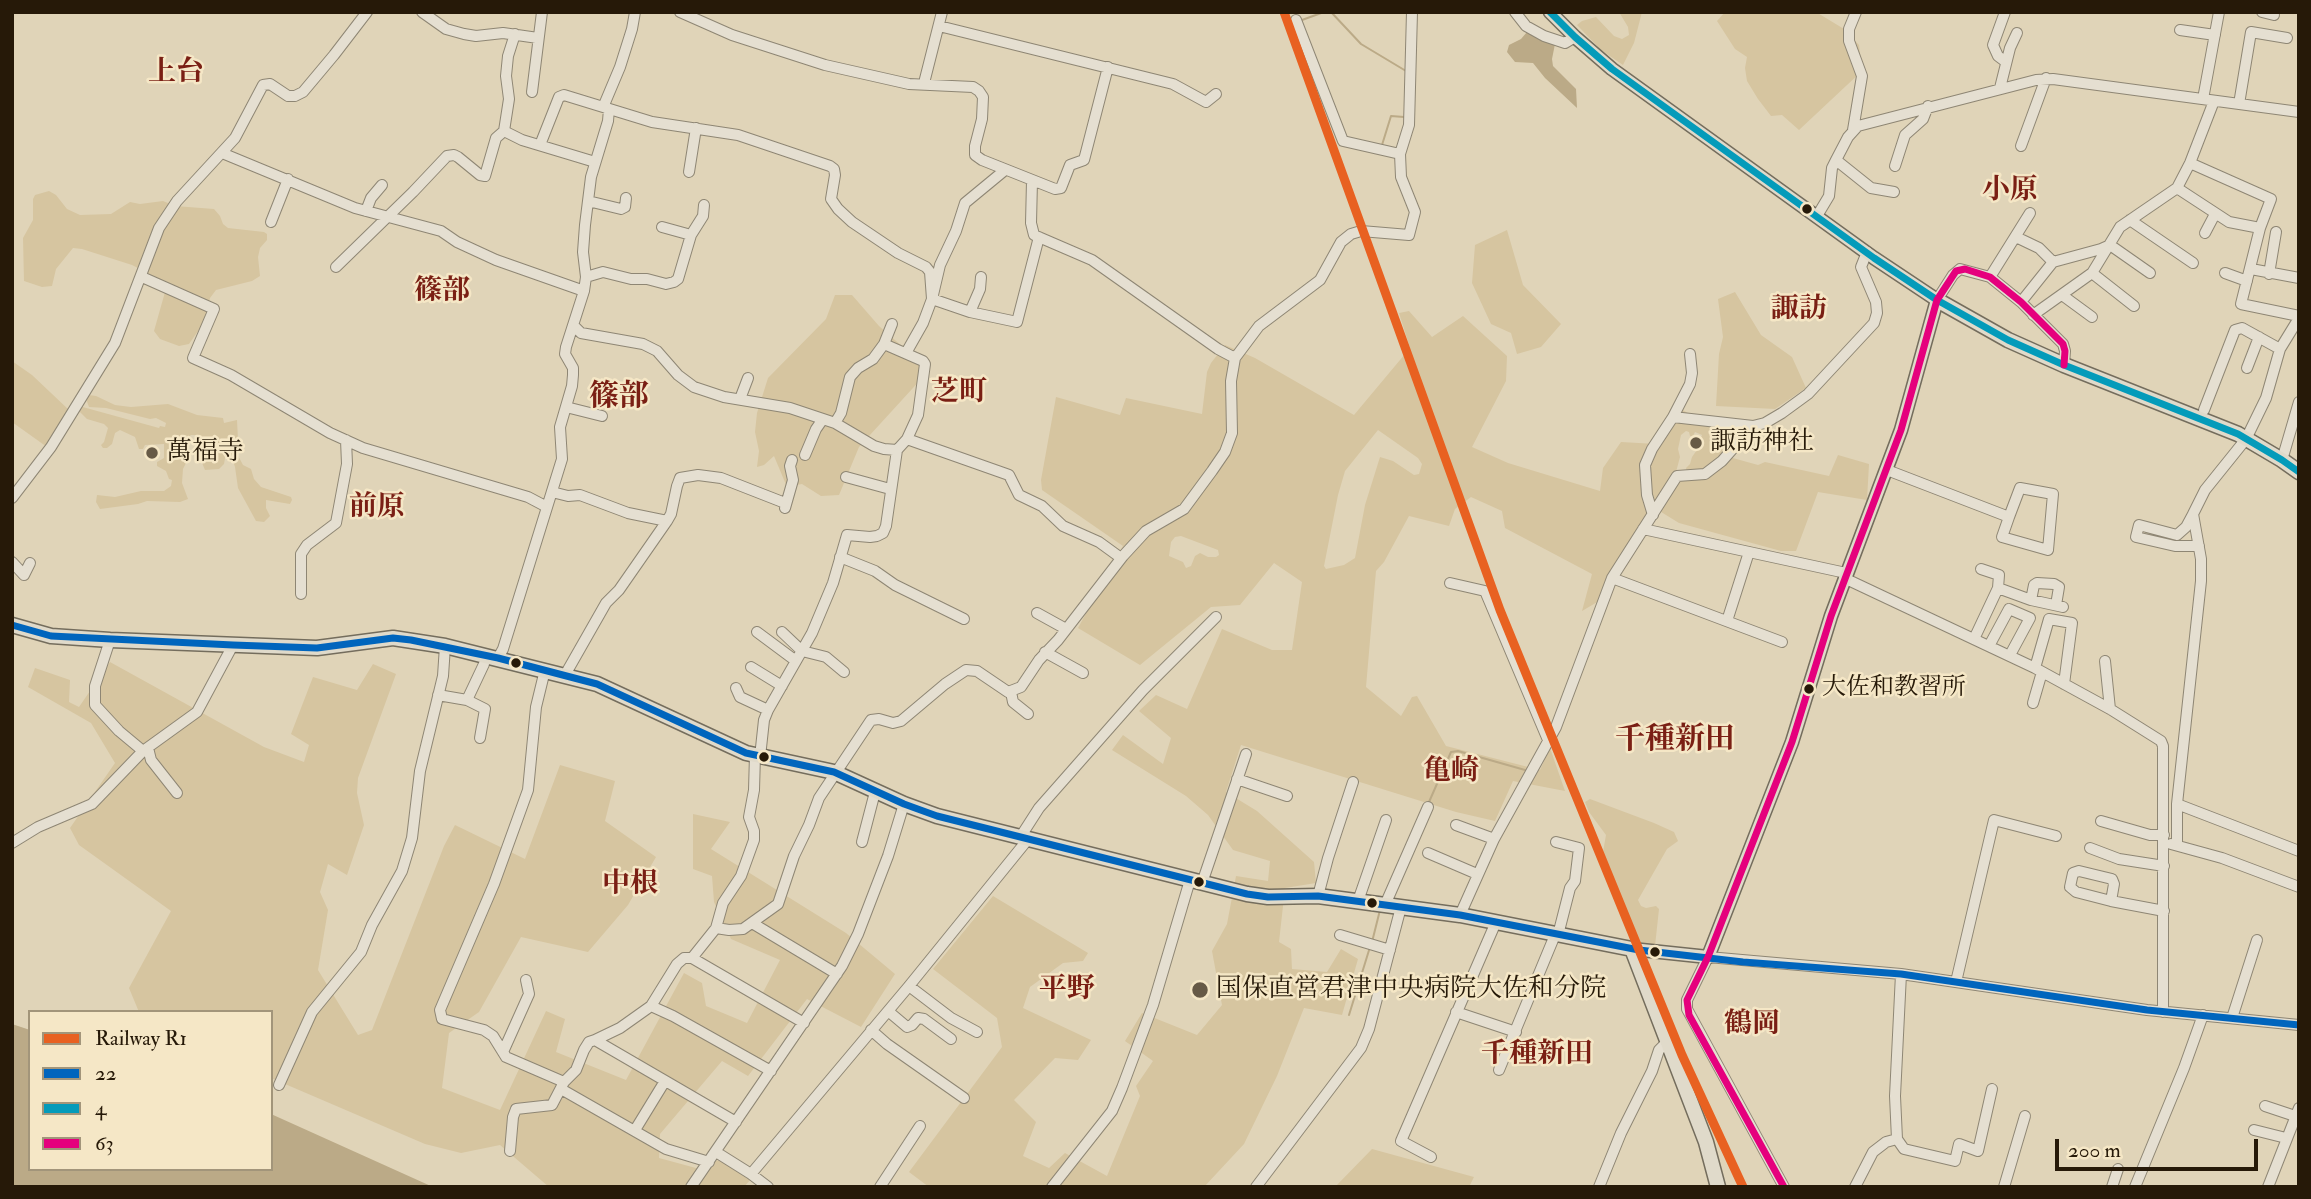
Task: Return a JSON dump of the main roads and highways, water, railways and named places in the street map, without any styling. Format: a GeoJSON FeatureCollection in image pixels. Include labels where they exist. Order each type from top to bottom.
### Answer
{"type":"FeatureCollection","features":[{"type":"Feature","properties":{"kind":"highway"},"geometry":{"type":"LineString","coordinates":[[1937,300],[2008,340],[2246,439],[2299,472]]}},
{"type":"Feature","properties":{"kind":"highway"},"geometry":{"type":"LineString","coordinates":[[12,625],[51,636],[110,640],[317,648],[393,638],[445,646],[491,661],[545,670],[597,684],[757,756],[834,772],[875,792],[937,816],[1247,894],[1268,897],[1318,896],[1460,915],[1632,949],[1706,1142],[1718,1187]]}},
{"type":"Feature","properties":{"kind":"main road"},"geometry":{"type":"LineString","coordinates":[[1549,12],[1612,69],[1867,253],[1937,300],[1900,429],[1845,575],[1792,742],[1708,957],[1632,949]]}},
{"type":"Feature","properties":{"kind":"waterway"},"geometry":{"type":"LineString","coordinates":[[1302,20],[1324,12]]}},
{"type":"Feature","properties":{"kind":"waterway"},"geometry":{"type":"LineString","coordinates":[[1331,12],[1361,44],[1406,71]]}},
{"type":"Feature","properties":{"kind":"waterway"},"geometry":{"type":"LineString","coordinates":[[1382,145],[1391,116],[1404,117]]}},
{"type":"Feature","properties":{"kind":"waterway"},"geometry":{"type":"LineString","coordinates":[[1429,802],[1451,752],[1458,751],[1525,770]]}},
{"type":"Feature","properties":{"kind":"waterway"},"geometry":{"type":"LineString","coordinates":[[1372,942],[1380,910]]}},
{"type":"Feature","properties":{"kind":"waterway"},"geometry":{"type":"LineString","coordinates":[[1349,1015],[1370,947]]}},
{"type":"Feature","properties":{"kind":"rail line","name":"R1"},"geometry":{"type":"LineString","coordinates":[[1284,12],[1500,610],[1682,1055],[1743,1187]]}},
{"type":"Feature","properties":{"kind":"place","name":"諏訪神社"},"geometry":{"type":"Point","coordinates":[1696,443]}},
{"type":"Feature","properties":{"kind":"place","name":"萬福寺"},"geometry":{"type":"Point","coordinates":[152,453]}},
{"type":"Feature","properties":{"kind":"place","name":"大佐和教習所"},"geometry":{"type":"Point","coordinates":[1809,689]}},
{"type":"Feature","properties":{"kind":"place","name":"国保直営君津中央病院大佐和分院"},"geometry":{"type":"Point","coordinates":[1200,990]}},
{"type":"Feature","properties":{"kind":"district","name":"上台"},"geometry":{"type":"Point","coordinates":[176,74]}},
{"type":"Feature","properties":{"kind":"district","name":"小原"},"geometry":{"type":"Point","coordinates":[2010,192]}},
{"type":"Feature","properties":{"kind":"district","name":"篠部"},"geometry":{"type":"Point","coordinates":[442,293]}},
{"type":"Feature","properties":{"kind":"district","name":"諏訪"},"geometry":{"type":"Point","coordinates":[1799,311]}},
{"type":"Feature","properties":{"kind":"district","name":"芝町"},"geometry":{"type":"Point","coordinates":[959,394]}},
{"type":"Feature","properties":{"kind":"district","name":"篠部"},"geometry":{"type":"Point","coordinates":[619,399]}},
{"type":"Feature","properties":{"kind":"district","name":"前原"},"geometry":{"type":"Point","coordinates":[377,509]}},
{"type":"Feature","properties":{"kind":"district","name":"千種新田"},"geometry":{"type":"Point","coordinates":[1675,742]}},
{"type":"Feature","properties":{"kind":"district","name":"亀崎"},"geometry":{"type":"Point","coordinates":[1451,773]}},
{"type":"Feature","properties":{"kind":"district","name":"中根"},"geometry":{"type":"Point","coordinates":[630,886]}},
{"type":"Feature","properties":{"kind":"district","name":"平野"},"geometry":{"type":"Point","coordinates":[1067,991]}},
{"type":"Feature","properties":{"kind":"district","name":"鶴岡"},"geometry":{"type":"Point","coordinates":[1752,1026]}},
{"type":"Feature","properties":{"kind":"district","name":"千種新田"},"geometry":{"type":"Point","coordinates":[1537,1056]}}]}
